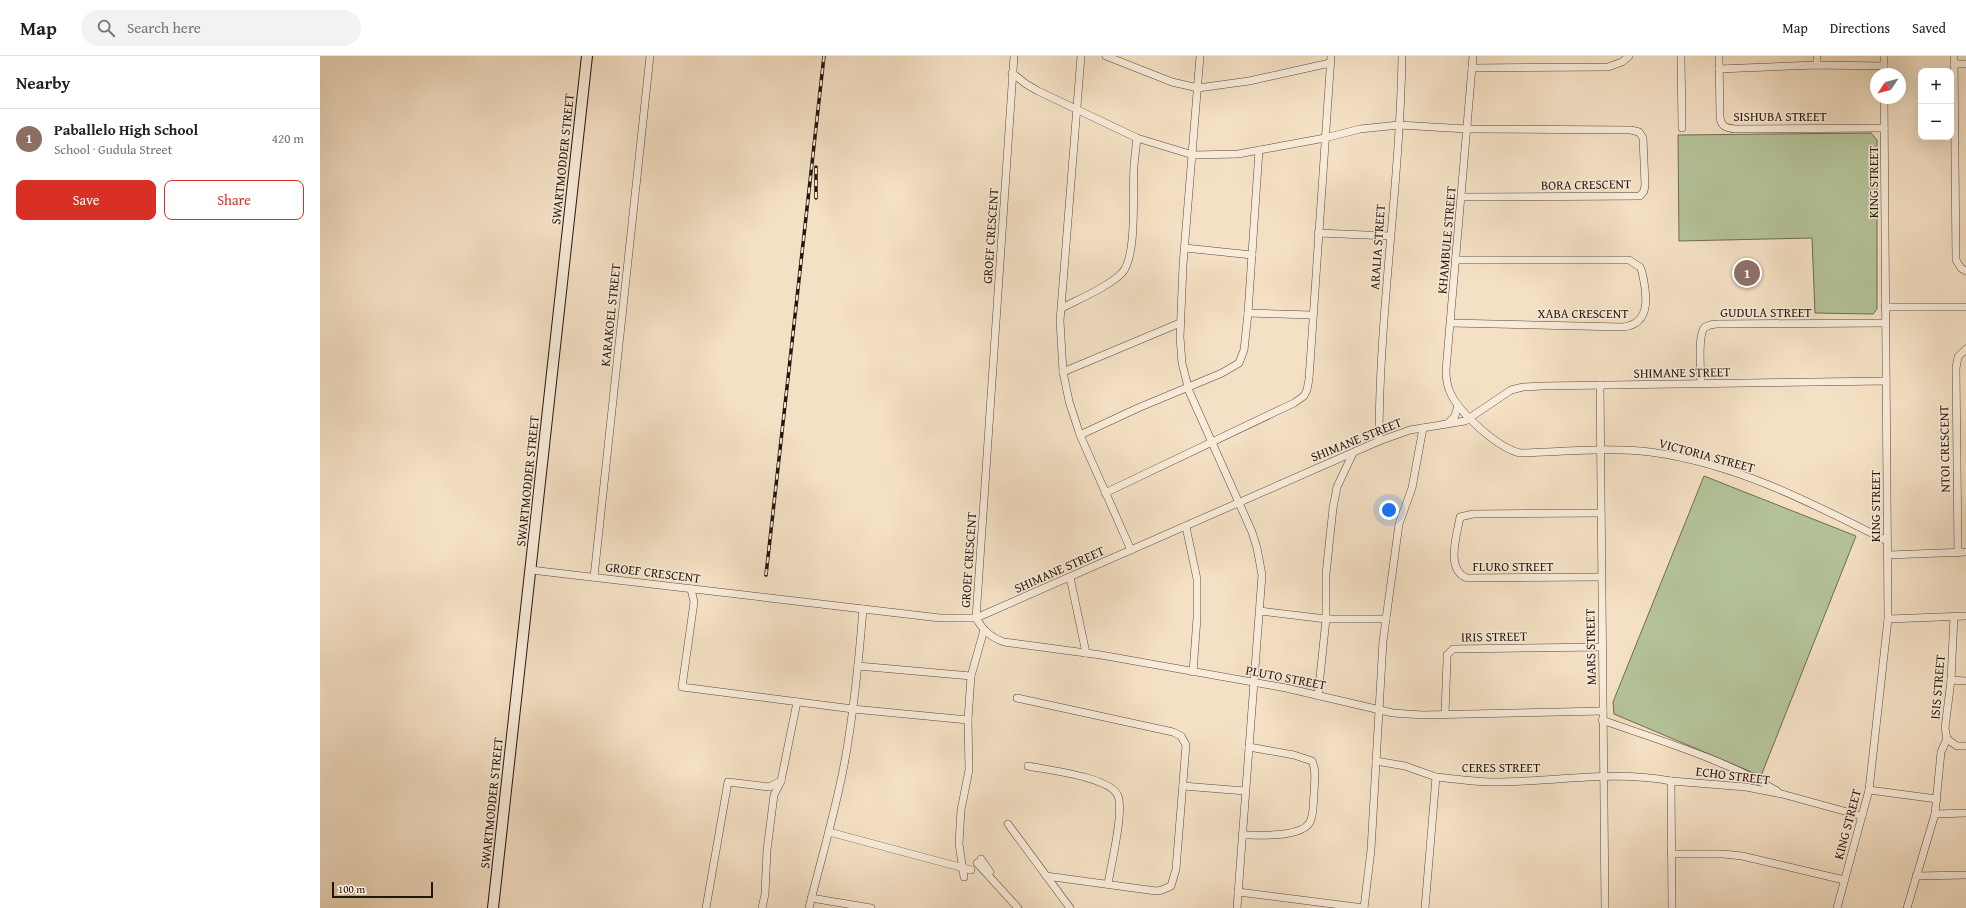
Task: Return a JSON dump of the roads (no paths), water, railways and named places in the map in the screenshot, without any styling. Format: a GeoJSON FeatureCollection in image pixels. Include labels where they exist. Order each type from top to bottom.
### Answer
{"type":"FeatureCollection","features":[{"type":"Feature","properties":{"kind":"main road","name":"SWARTMODDER STREET"},"geometry":{"type":"LineString","coordinates":[[493,908],[586,56]]}},
{"type":"Feature","properties":{"kind":"street","name":"KARAKOEL STREET"},"geometry":{"type":"LineString","coordinates":[[594,577],[650,56]]}},
{"type":"Feature","properties":{"kind":"street","name":"GROEF CRESCENT"},"geometry":{"type":"LineString","coordinates":[[531,570],[954,619],[976,618],[1014,56]]}},
{"type":"Feature","properties":{"kind":"street"},"geometry":{"type":"LineString","coordinates":[[1081,56],[1076,108],[1060,346],[1063,372],[1069,401],[1080,435],[1131,550]]}},
{"type":"Feature","properties":{"kind":"street"},"geometry":{"type":"LineString","coordinates":[[1105,493],[1213,443],[1270,415],[1304,396],[1309,379],[1330,59],[1250,81],[1198,88],[1172,82],[1106,56]]}},
{"type":"Feature","properties":{"kind":"street"},"geometry":{"type":"LineString","coordinates":[[1200,56],[1180,323],[1182,363],[1187,387],[1254,538],[1262,575],[1245,792],[1238,908]]}},
{"type":"Feature","properties":{"kind":"street","name":"ARALIA STREET"},"geometry":{"type":"LineString","coordinates":[[1379,441],[1380,370],[1399,125],[1402,56]]}},
{"type":"Feature","properties":{"kind":"street","name":"KHAMBULE STREET"},"geometry":{"type":"LineString","coordinates":[[1471,418],[1458,405],[1450,392],[1446,378],[1473,56]]}},
{"type":"Feature","properties":{"kind":"street"},"geometry":{"type":"LineString","coordinates":[[1472,68],[1608,67],[1622,62],[1629,56]]}},
{"type":"Feature","properties":{"kind":"street"},"geometry":{"type":"LineString","coordinates":[[1681,56],[1682,128]]}},
{"type":"Feature","properties":{"kind":"street","name":"SISHUBA STREET"},"geometry":{"type":"LineString","coordinates":[[1718,56],[1720,121],[1723,126],[1728,129],[1884,128]]}},
{"type":"Feature","properties":{"kind":"street"},"geometry":{"type":"LineString","coordinates":[[1817,56],[1817,65]]}},
{"type":"Feature","properties":{"kind":"street"},"geometry":{"type":"LineString","coordinates":[[1719,69],[1817,65],[1884,66],[1884,56]]}},
{"type":"Feature","properties":{"kind":"street"},"geometry":{"type":"LineString","coordinates":[[1954,56],[1956,260],[1961,268],[1966,271]]}},
{"type":"Feature","properties":{"kind":"street"},"geometry":{"type":"LineString","coordinates":[[1954,64],[1966,64]]}},
{"type":"Feature","properties":{"kind":"street"},"geometry":{"type":"LineString","coordinates":[[1012,73],[1038,91],[1137,138],[1193,155],[1215,156],[1260,150],[1326,138],[1360,129],[1399,125],[1467,129]]}},
{"type":"Feature","properties":{"kind":"street","name":"KING STREET"},"geometry":{"type":"LineString","coordinates":[[1837,908],[1869,790],[1888,619],[1884,104]]}},
{"type":"Feature","properties":{"kind":"street","name":"BORA CRESCENT"},"geometry":{"type":"LineString","coordinates":[[1462,197],[1636,196],[1642,194],[1646,185],[1643,138],[1637,130],[1467,129]]}},
{"type":"Feature","properties":{"kind":"street"},"geometry":{"type":"LineString","coordinates":[[1062,308],[1111,281],[1125,268],[1130,251],[1133,221],[1134,165],[1137,138]]}},
{"type":"Feature","properties":{"kind":"street"},"geometry":{"type":"LineString","coordinates":[[1080,435],[1222,373],[1239,363],[1244,350],[1248,313],[1260,150]]}},
{"type":"Feature","properties":{"kind":"street"},"geometry":{"type":"LineString","coordinates":[[1318,233],[1390,236]]}},
{"type":"Feature","properties":{"kind":"street"},"geometry":{"type":"LineString","coordinates":[[1185,248],[1252,255]]}},
{"type":"Feature","properties":{"kind":"street","name":"XABA CRESCENT"},"geometry":{"type":"LineString","coordinates":[[1451,323],[1623,326],[1635,324],[1640,321],[1645,308],[1642,272],[1640,267],[1629,260],[1456,260]]}},
{"type":"Feature","properties":{"kind":"street"},"geometry":{"type":"LineString","coordinates":[[1885,307],[1966,307]]}},
{"type":"Feature","properties":{"kind":"street"},"geometry":{"type":"LineString","coordinates":[[1248,313],[1312,315]]}},
{"type":"Feature","properties":{"kind":"street"},"geometry":{"type":"LineString","coordinates":[[1063,372],[1180,323]]}},
{"type":"Feature","properties":{"kind":"street","name":"GUDULA STREET"},"geometry":{"type":"LineString","coordinates":[[1701,383],[1700,337],[1703,330],[1708,326],[1717,324],[1885,323]]}},
{"type":"Feature","properties":{"kind":"street","name":"NTOI CRESCENT"},"geometry":{"type":"LineString","coordinates":[[1958,553],[1956,368],[1958,357],[1966,348]]}},
{"type":"Feature","properties":{"kind":"street","name":"SHIMANE STREET"},"geometry":{"type":"LineString","coordinates":[[976,618],[1379,441],[1398,434],[1471,418],[1504,394],[1523,386],[1886,381]]}},
{"type":"Feature","properties":{"kind":"street","name":"MARS STREET"},"geometry":{"type":"LineString","coordinates":[[1600,385],[1600,577],[1605,908]]}},
{"type":"Feature","properties":{"kind":"street"},"geometry":{"type":"LineString","coordinates":[[1448,423],[1455,416],[1458,405]]}},
{"type":"Feature","properties":{"kind":"street","name":"VICTORIA STREET"},"geometry":{"type":"LineString","coordinates":[[1471,418],[1492,439],[1511,450],[1520,452],[1600,450],[1650,452],[1692,460],[1754,479],[1804,499],[1887,541]]}},
{"type":"Feature","properties":{"kind":"street"},"geometry":{"type":"LineString","coordinates":[[1238,892],[1364,908],[1369,877],[1383,641],[1399,524],[1412,488],[1423,428]]}},
{"type":"Feature","properties":{"kind":"street"},"geometry":{"type":"LineString","coordinates":[[1318,696],[1326,619],[1326,574],[1333,508],[1337,487],[1353,453]]}},
{"type":"Feature","properties":{"kind":"street","name":"FLURO STREET"},"geometry":{"type":"LineString","coordinates":[[1600,512],[1473,514],[1460,517],[1454,557],[1456,569],[1462,577],[1467,578],[1600,577]]}},
{"type":"Feature","properties":{"kind":"street"},"geometry":{"type":"LineString","coordinates":[[1186,527],[1197,579],[1197,618],[1193,672]]}},
{"type":"Feature","properties":{"kind":"street"},"geometry":{"type":"LineString","coordinates":[[1888,555],[1966,552]]}},
{"type":"Feature","properties":{"kind":"street"},"geometry":{"type":"LineString","coordinates":[[1070,577],[1086,652]]}},
{"type":"Feature","properties":{"kind":"street"},"geometry":{"type":"LineString","coordinates":[[691,589],[694,602],[682,687],[853,709],[968,720]]}},
{"type":"Feature","properties":{"kind":"street"},"geometry":{"type":"LineString","coordinates":[[809,908],[829,832],[845,760],[853,709],[863,609]]}},
{"type":"Feature","properties":{"kind":"street"},"geometry":{"type":"LineString","coordinates":[[1260,611],[1326,619],[1386,619]]}},
{"type":"Feature","properties":{"kind":"street","name":"ISIS STREET"},"geometry":{"type":"LineString","coordinates":[[1947,739],[1945,728],[1951,680],[1954,616]]}},
{"type":"Feature","properties":{"kind":"street"},"geometry":{"type":"LineString","coordinates":[[1888,619],[1966,616]]}},
{"type":"Feature","properties":{"kind":"street","name":"PLUTO STREET"},"geometry":{"type":"LineString","coordinates":[[976,618],[984,630],[996,639],[1004,642],[1086,652],[1254,683],[1405,714],[1603,711]]}},
{"type":"Feature","properties":{"kind":"street"},"geometry":{"type":"LineString","coordinates":[[964,877],[959,844],[961,810],[969,770],[968,720],[971,676],[984,630]]}},
{"type":"Feature","properties":{"kind":"street","name":"IRIS STREET"},"geometry":{"type":"LineString","coordinates":[[1445,714],[1447,655],[1453,649],[1602,647]]}},
{"type":"Feature","properties":{"kind":"street"},"geometry":{"type":"LineString","coordinates":[[858,666],[971,676]]}},
{"type":"Feature","properties":{"kind":"street"},"geometry":{"type":"LineString","coordinates":[[1951,680],[1966,681]]}},
{"type":"Feature","properties":{"kind":"street"},"geometry":{"type":"LineString","coordinates":[[1017,698],[1179,734],[1184,739],[1186,745],[1176,869],[1171,886],[1156,891],[1046,876]]}},
{"type":"Feature","properties":{"kind":"street"},"geometry":{"type":"LineString","coordinates":[[762,908],[765,894],[767,850],[774,795],[781,780],[797,702]]}},
{"type":"Feature","properties":{"kind":"street"},"geometry":{"type":"LineString","coordinates":[[1602,720],[1684,749],[1754,777],[1782,794]]}},
{"type":"Feature","properties":{"kind":"street"},"geometry":{"type":"LineString","coordinates":[[1907,908],[1935,814],[1941,752],[1947,739],[1957,746],[1966,746]]}},
{"type":"Feature","properties":{"kind":"street"},"geometry":{"type":"LineString","coordinates":[[1242,836],[1291,833],[1299,831],[1308,825],[1313,813],[1315,770],[1312,761],[1294,755],[1249,747]]}},
{"type":"Feature","properties":{"kind":"street","name":"CERES STREET"},"geometry":{"type":"LineString","coordinates":[[1376,762],[1405,766],[1436,777],[1494,782],[1602,777],[1659,779],[1671,781]]}},
{"type":"Feature","properties":{"kind":"street"},"geometry":{"type":"LineString","coordinates":[[1028,766],[1106,784],[1116,792],[1120,809],[1108,884]]}},
{"type":"Feature","properties":{"kind":"street"},"geometry":{"type":"LineString","coordinates":[[1425,908],[1436,777]]}},
{"type":"Feature","properties":{"kind":"street"},"geometry":{"type":"LineString","coordinates":[[706,908],[728,782],[769,787],[781,780]]}},
{"type":"Feature","properties":{"kind":"street"},"geometry":{"type":"LineString","coordinates":[[1671,781],[1672,908]]}},
{"type":"Feature","properties":{"kind":"street","name":"ECHO STREET"},"geometry":{"type":"LineString","coordinates":[[1671,781],[1746,787],[1782,794],[1862,816]]}},
{"type":"Feature","properties":{"kind":"street"},"geometry":{"type":"LineString","coordinates":[[1183,786],[1245,792]]}},
{"type":"Feature","properties":{"kind":"street"},"geometry":{"type":"LineString","coordinates":[[1869,790],[1937,799]]}},
{"type":"Feature","properties":{"kind":"street"},"geometry":{"type":"LineString","coordinates":[[1935,814],[1966,813]]}},
{"type":"Feature","properties":{"kind":"street"},"geometry":{"type":"LineString","coordinates":[[1008,824],[1070,908]]}},
{"type":"Feature","properties":{"kind":"street"},"geometry":{"type":"LineString","coordinates":[[829,832],[971,870]]}},
{"type":"Feature","properties":{"kind":"street"},"geometry":{"type":"LineString","coordinates":[[1671,854],[1723,854],[1747,857],[1844,880]]}},
{"type":"Feature","properties":{"kind":"street"},"geometry":{"type":"LineString","coordinates":[[979,861],[1017,908]]}},
{"type":"Feature","properties":{"kind":"street"},"geometry":{"type":"LineString","coordinates":[[1916,876],[1966,874]]}},
{"type":"Feature","properties":{"kind":"street"},"geometry":{"type":"LineString","coordinates":[[812,898],[871,908]]}},
{"type":"Feature","properties":{"kind":"railway"},"geometry":{"type":"LineString","coordinates":[[766,575],[824,56]]}},
{"type":"Feature","properties":{"kind":"railway"},"geometry":{"type":"LineString","coordinates":[[816,167],[816,198]]}},
{"type":"Feature","properties":{"kind":"place","name":"Paballelo High School"},"geometry":{"type":"Point","coordinates":[1747,273]}}]}
